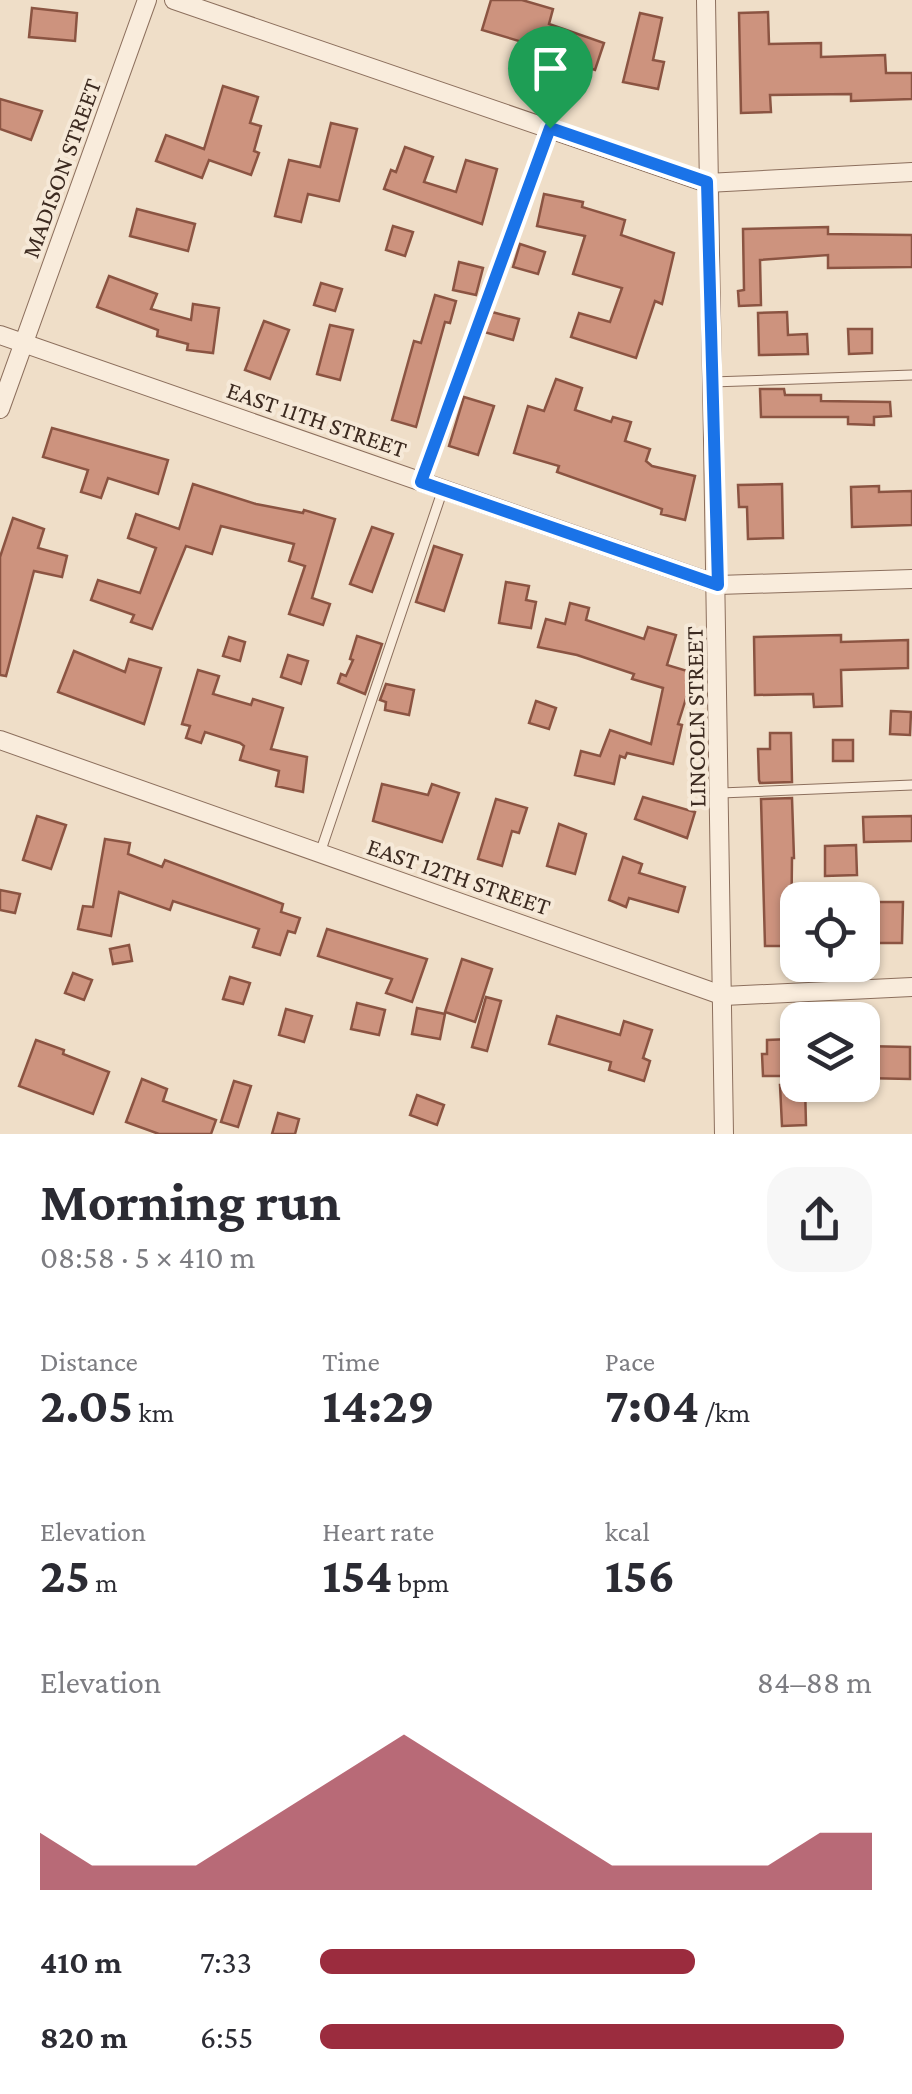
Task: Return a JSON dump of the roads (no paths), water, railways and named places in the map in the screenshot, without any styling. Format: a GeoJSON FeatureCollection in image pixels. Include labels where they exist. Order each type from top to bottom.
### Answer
{"type":"FeatureCollection","features":[{"type":"Feature","properties":{"kind":"street","name":"MADISON STREET"},"geometry":{"type":"LineString","coordinates":[[0,409],[148,0]]}},
{"type":"Feature","properties":{"kind":"street"},"geometry":{"type":"LineString","coordinates":[[174,0],[707,182],[912,172]]}},
{"type":"Feature","properties":{"kind":"street","name":"LINCOLN STREET"},"geometry":{"type":"LineString","coordinates":[[706,0],[724,1134]]}},
{"type":"Feature","properties":{"kind":"street","name":"EAST 11TH STREET"},"geometry":{"type":"LineString","coordinates":[[0,335],[718,585],[912,579]]}},
{"type":"Feature","properties":{"kind":"street","name":"EAST 12TH STREET"},"geometry":{"type":"LineString","coordinates":[[0,740],[724,996],[912,987]]}},
{"type":"Feature","properties":{"kind":"lane"},"geometry":{"type":"LineString","coordinates":[[421,482],[550,128]]}},
{"type":"Feature","properties":{"kind":"lane"},"geometry":{"type":"LineString","coordinates":[[712,382],[912,375]]}},
{"type":"Feature","properties":{"kind":"lane"},"geometry":{"type":"LineString","coordinates":[[320,853],[443,489]]}},
{"type":"Feature","properties":{"kind":"lane"},"geometry":{"type":"LineString","coordinates":[[721,793],[912,785]]}}]}
